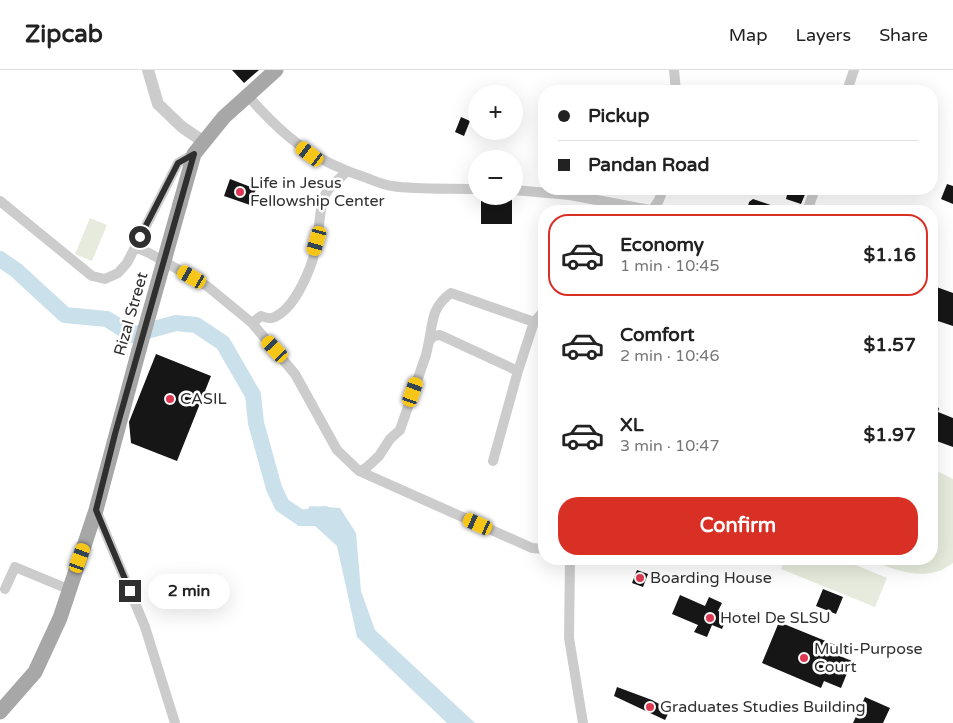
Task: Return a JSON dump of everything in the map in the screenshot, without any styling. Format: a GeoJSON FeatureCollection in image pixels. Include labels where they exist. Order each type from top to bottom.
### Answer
{"type":"FeatureCollection","features":[{"type":"Feature","properties":{"kind":"main road","name":"Rizal Street"},"geometry":{"type":"LineString","coordinates":[[0,712],[35,672],[60,618],[68,589],[96,510],[180,204],[199,148],[224,117],[276,70]]}},
{"type":"Feature","properties":{"kind":"street"},"geometry":{"type":"LineString","coordinates":[[0,201],[92,276],[105,279],[118,273],[127,263],[178,163],[199,148],[182,126],[158,104],[148,70]]}},
{"type":"Feature","properties":{"kind":"street"},"geometry":{"type":"LineString","coordinates":[[674,70],[675,85]]}},
{"type":"Feature","properties":{"kind":"street"},"geometry":{"type":"LineString","coordinates":[[849,85],[854,70]]}},
{"type":"Feature","properties":{"kind":"street"},"geometry":{"type":"LineString","coordinates":[[247,95],[288,138],[310,154],[346,172],[391,186],[468,189]]}},
{"type":"Feature","properties":{"kind":"street"},"geometry":{"type":"LineString","coordinates":[[252,323],[261,316],[272,318],[286,310],[294,299],[309,270],[317,241],[320,216],[326,193],[346,172]]}},
{"type":"Feature","properties":{"kind":"street"},"geometry":{"type":"LineString","coordinates":[[523,191],[538,192]]}},
{"type":"Feature","properties":{"kind":"street"},"geometry":{"type":"LineString","coordinates":[[570,195],[622,205]]}},
{"type":"Feature","properties":{"kind":"street"},"geometry":{"type":"LineString","coordinates":[[135,248],[149,253],[207,286],[252,323],[294,374],[337,450],[359,471],[532,548],[538,548]]}},
{"type":"Feature","properties":{"kind":"street"},"geometry":{"type":"LineString","coordinates":[[359,471],[366,468],[400,430],[426,355],[435,311],[440,301],[451,293],[534,322]]}},
{"type":"Feature","properties":{"kind":"street"},"geometry":{"type":"LineString","coordinates":[[493,461],[518,371],[534,322],[538,318]]}},
{"type":"Feature","properties":{"kind":"street"},"geometry":{"type":"LineString","coordinates":[[429,341],[434,336],[440,335],[518,371]]}},
{"type":"Feature","properties":{"kind":"street"},"geometry":{"type":"LineString","coordinates":[[96,510],[116,554],[144,627],[175,723]]}},
{"type":"Feature","properties":{"kind":"street"},"geometry":{"type":"LineString","coordinates":[[570,565],[569,638],[583,723]]}},
{"type":"Feature","properties":{"kind":"street"},"geometry":{"type":"LineString","coordinates":[[6,589],[15,567],[68,589]]}},
{"type":"Feature","properties":{"kind":"shaded area"},"geometry":{"type":"Polygon","coordinates":[[[90,218],[107,225],[92,261],[75,254],[90,218]]]}},
{"type":"Feature","properties":{"kind":"shaded area"},"geometry":{"type":"Polygon","coordinates":[[[938,472],[953,479],[953,563],[932,573],[922,574],[900,571],[884,565],[938,565],[938,472]]]}},
{"type":"Feature","properties":{"kind":"shaded area"},"geometry":{"type":"Polygon","coordinates":[[[783,565],[856,565],[887,578],[875,607],[781,569],[783,565]]]}},
{"type":"Feature","properties":{"kind":"water"},"geometry":{"type":"Polygon","coordinates":[[[310,506],[340,508],[356,533],[361,591],[375,630],[475,723],[447,723],[357,637],[337,546],[315,526],[297,526],[310,506]]]}},
{"type":"Feature","properties":{"kind":"building"},"geometry":{"type":"Polygon","coordinates":[[[232,70],[259,70],[244,83],[232,70]]]}},
{"type":"Feature","properties":{"kind":"building"},"geometry":{"type":"Polygon","coordinates":[[[461,117],[468,120],[464,136],[455,132],[461,117]]]}},
{"type":"Feature","properties":{"kind":"building","name":"Life in Jesus Fellowship Center"},"geometry":{"type":"Polygon","coordinates":[[[230,179],[256,189],[250,205],[224,196],[230,179]]]}},
{"type":"Feature","properties":{"kind":"building"},"geometry":{"type":"Polygon","coordinates":[[[947,184],[953,186],[953,204],[941,199],[947,184]]]}},
{"type":"Feature","properties":{"kind":"building"},"geometry":{"type":"Polygon","coordinates":[[[787,195],[805,195],[801,204],[786,199],[787,195]]]}},
{"type":"Feature","properties":{"kind":"building"},"geometry":{"type":"Polygon","coordinates":[[[753,199],[770,205],[748,205],[753,199]]]}},
{"type":"Feature","properties":{"kind":"building"},"geometry":{"type":"Polygon","coordinates":[[[481,205],[512,205],[512,224],[481,224],[481,205]]]}},
{"type":"Feature","properties":{"kind":"building"},"geometry":{"type":"Polygon","coordinates":[[[938,288],[953,293],[953,326],[938,321],[938,288]]]}},
{"type":"Feature","properties":{"kind":"building","name":"CASIL"},"geometry":{"type":"Polygon","coordinates":[[[156,354],[211,376],[177,461],[131,443],[129,422],[156,354]]]}},
{"type":"Feature","properties":{"kind":"building"},"geometry":{"type":"Polygon","coordinates":[[[938,412],[953,418],[953,447],[938,442],[938,412]]]}},
{"type":"Feature","properties":{"kind":"building","name":"Boarding House"},"geometry":{"type":"Polygon","coordinates":[[[637,570],[648,574],[643,587],[632,583],[637,570]]]}},
{"type":"Feature","properties":{"kind":"building"},"geometry":{"type":"Polygon","coordinates":[[[823,589],[843,597],[836,614],[816,606],[823,589]]]}},
{"type":"Feature","properties":{"kind":"building","name":"Hotel De SLSU"},"geometry":{"type":"Polygon","coordinates":[[[680,595],[705,606],[709,597],[722,603],[718,611],[728,615],[722,629],[712,625],[707,637],[694,632],[698,625],[672,614],[680,595]]]}},
{"type":"Feature","properties":{"kind":"building","name":"Multi-Purpose Court"},"geometry":{"type":"Polygon","coordinates":[[[779,622],[838,646],[835,654],[852,661],[841,688],[824,681],[821,688],[762,663],[779,622]]]}},
{"type":"Feature","properties":{"kind":"building","name":"Graduates Studies Building"},"geometry":{"type":"Polygon","coordinates":[[[617,687],[652,700],[670,710],[665,720],[614,696],[617,687]]]}},
{"type":"Feature","properties":{"kind":"building"},"geometry":{"type":"Polygon","coordinates":[[[865,697],[890,708],[883,723],[853,723],[865,697]]]}},
{"type":"Feature","properties":{"kind":"waterway"},"geometry":{"type":"LineString","coordinates":[[0,259],[16,270],[65,315],[107,319],[132,335],[176,323],[196,325],[223,343],[253,395],[256,423],[274,488],[282,505],[301,518],[325,514]]}},
{"type":"Feature","properties":{"kind":"place","name":"Life in Jesus Fellowship Center"},"geometry":{"type":"Point","coordinates":[240,192]}},
{"type":"Feature","properties":{"kind":"place","name":"CASIL"},"geometry":{"type":"Point","coordinates":[170,399]}},
{"type":"Feature","properties":{"kind":"place","name":"Boarding House"},"geometry":{"type":"Point","coordinates":[640,578]}},
{"type":"Feature","properties":{"kind":"place","name":"Hotel De SLSU"},"geometry":{"type":"Point","coordinates":[710,618]}},
{"type":"Feature","properties":{"kind":"place","name":"Multi-Purpose Court"},"geometry":{"type":"Point","coordinates":[804,658]}},
{"type":"Feature","properties":{"kind":"place","name":"Graduates Studies Building"},"geometry":{"type":"Point","coordinates":[650,707]}},
{"type":"Feature","properties":{"kind":"route"},"geometry":{"type":"LineString","coordinates":[[130,591],[96,510],[115,434],[194,154],[178,163],[140,237]]}}]}
